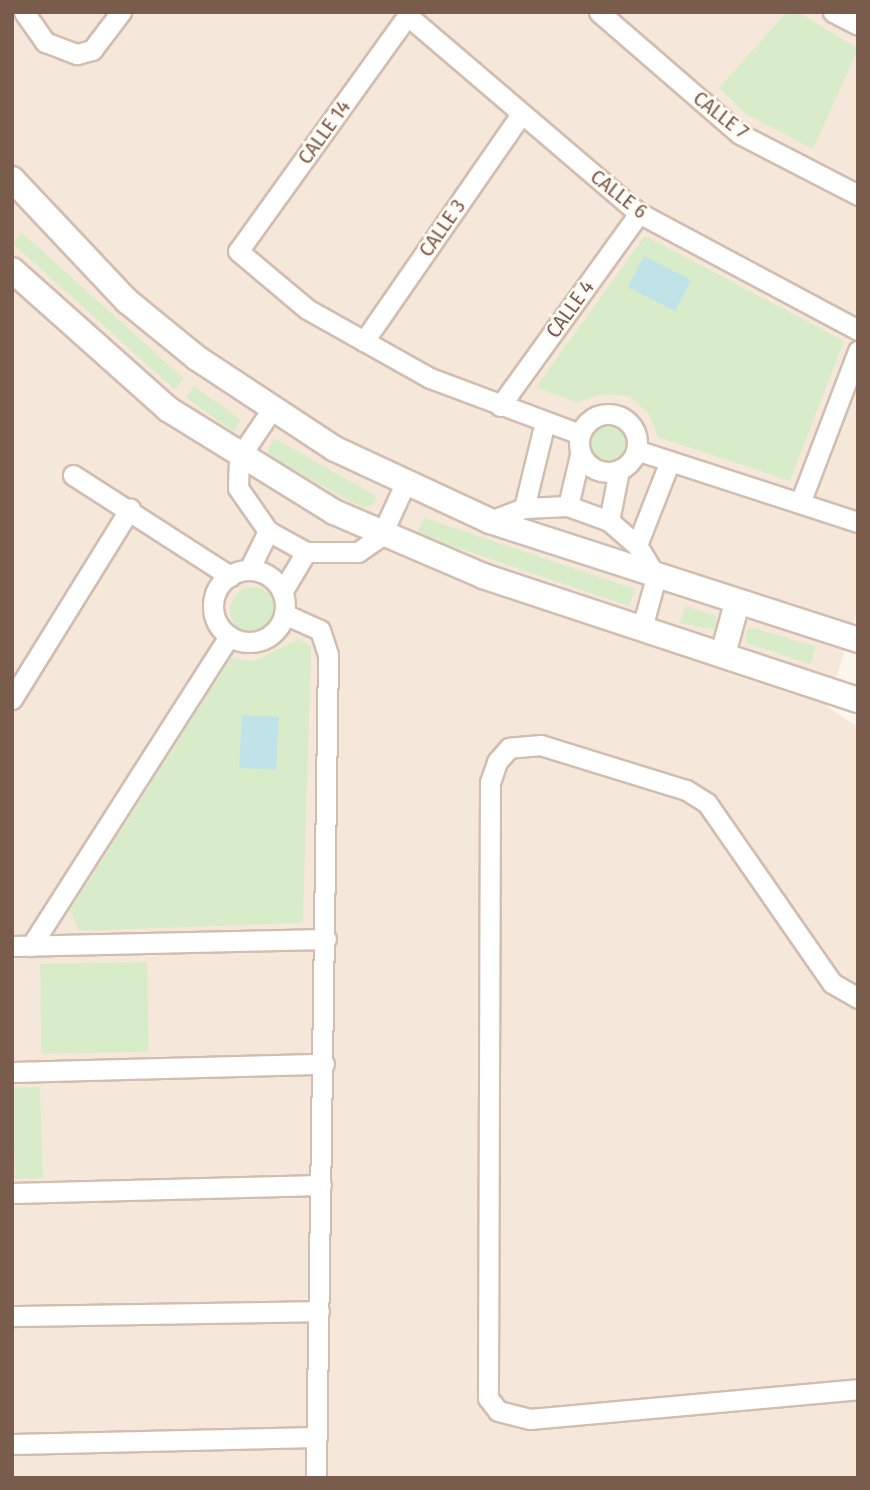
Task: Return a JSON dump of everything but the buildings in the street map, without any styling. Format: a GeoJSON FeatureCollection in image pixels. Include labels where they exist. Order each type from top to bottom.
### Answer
{"type":"FeatureCollection","features":[{"type":"Feature","properties":{"kind":"street"},"geometry":{"type":"LineString","coordinates":[[24,12],[45,43],[58,52],[77,54],[92,50],[121,12]]}},
{"type":"Feature","properties":{"kind":"street","name":"CALLE 7"},"geometry":{"type":"LineString","coordinates":[[599,12],[740,134],[858,195]]}},
{"type":"Feature","properties":{"kind":"street"},"geometry":{"type":"LineString","coordinates":[[833,12],[858,25]]}},
{"type":"Feature","properties":{"kind":"street","name":"CALLE 6"},"geometry":{"type":"LineString","coordinates":[[409,14],[521,114],[639,212],[858,330]]}},
{"type":"Feature","properties":{"kind":"street","name":"CALLE 14"},"geometry":{"type":"LineString","coordinates":[[364,341],[307,309],[238,251],[409,14]]}},
{"type":"Feature","properties":{"kind":"street","name":"CALLE 3"},"geometry":{"type":"LineString","coordinates":[[364,341],[521,114]]}},
{"type":"Feature","properties":{"kind":"street"},"geometry":{"type":"LineString","coordinates":[[16,192],[127,301],[272,409],[404,486],[489,521],[858,640]]}},
{"type":"Feature","properties":{"kind":"street","name":"CALLE 4"},"geometry":{"type":"LineString","coordinates":[[500,406],[639,212]]}},
{"type":"Feature","properties":{"kind":"street"},"geometry":{"type":"LineString","coordinates":[[12,270],[116,367],[239,458],[381,536],[642,628],[858,700]]}},
{"type":"Feature","properties":{"kind":"street"},"geometry":{"type":"LineString","coordinates":[[364,341],[430,378],[500,406],[580,433]]}},
{"type":"Feature","properties":{"kind":"street"},"geometry":{"type":"LineString","coordinates":[[800,503],[858,351]]}},
{"type":"Feature","properties":{"kind":"street"},"geometry":{"type":"LineString","coordinates":[[272,409],[239,458],[238,488],[268,531],[306,552],[358,552],[381,536],[404,486]]}},
{"type":"Feature","properties":{"kind":"street"},"geometry":{"type":"LineString","coordinates":[[568,506],[580,455],[580,433],[598,415],[616,414],[631,424],[636,450]]}},
{"type":"Feature","properties":{"kind":"street"},"geometry":{"type":"LineString","coordinates":[[524,508],[545,422]]}},
{"type":"Feature","properties":{"kind":"street"},"geometry":{"type":"LineString","coordinates":[[636,450],[858,522]]}},
{"type":"Feature","properties":{"kind":"street"},"geometry":{"type":"LineString","coordinates":[[609,521],[619,470],[636,450]]}},
{"type":"Feature","properties":{"kind":"street"},"geometry":{"type":"LineString","coordinates":[[580,455],[596,470],[619,470]]}},
{"type":"Feature","properties":{"kind":"street"},"geometry":{"type":"LineString","coordinates":[[637,545],[670,461]]}},
{"type":"Feature","properties":{"kind":"street"},"geometry":{"type":"LineString","coordinates":[[73,475],[130,509],[230,576]]}},
{"type":"Feature","properties":{"kind":"street"},"geometry":{"type":"LineString","coordinates":[[489,521],[524,508],[568,506],[609,521],[637,545],[656,577],[642,628]]}},
{"type":"Feature","properties":{"kind":"street"},"geometry":{"type":"LineString","coordinates":[[12,699],[130,509]]}},
{"type":"Feature","properties":{"kind":"street"},"geometry":{"type":"LineString","coordinates":[[249,570],[268,531]]}},
{"type":"Feature","properties":{"kind":"street"},"geometry":{"type":"LineString","coordinates":[[282,592],[306,552]]}},
{"type":"Feature","properties":{"kind":"street"},"geometry":{"type":"LineString","coordinates":[[249,570],[269,576],[282,592],[284,614],[262,640],[229,636],[214,606],[230,576],[249,570]]}},
{"type":"Feature","properties":{"kind":"street"},"geometry":{"type":"LineString","coordinates":[[723,654],[737,603]]}},
{"type":"Feature","properties":{"kind":"street"},"geometry":{"type":"LineString","coordinates":[[284,614],[320,630],[328,655],[326,939],[316,1478]]}},
{"type":"Feature","properties":{"kind":"street"},"geometry":{"type":"LineString","coordinates":[[22,946],[229,636]]}},
{"type":"Feature","properties":{"kind":"street"},"geometry":{"type":"LineString","coordinates":[[858,998],[832,983],[707,803],[686,790],[541,745],[509,748],[497,762],[490,782],[488,1398],[498,1411],[530,1419],[858,1389]]}},
{"type":"Feature","properties":{"kind":"street"},"geometry":{"type":"LineString","coordinates":[[22,946],[326,939]]}},
{"type":"Feature","properties":{"kind":"street"},"geometry":{"type":"LineString","coordinates":[[12,1072],[324,1065]]}},
{"type":"Feature","properties":{"kind":"street"},"geometry":{"type":"LineString","coordinates":[[12,1193],[321,1185]]}},
{"type":"Feature","properties":{"kind":"street"},"geometry":{"type":"LineString","coordinates":[[12,1316],[319,1311]]}},
{"type":"Feature","properties":{"kind":"street"},"geometry":{"type":"LineString","coordinates":[[12,1444],[317,1437]]}},
{"type":"Feature","properties":{"kind":"shaded area"},"geometry":{"type":"Polygon","coordinates":[[[12,12],[858,12],[858,608],[827,707],[858,727],[858,1478],[12,1478],[12,12]]]}},
{"type":"Feature","properties":{"kind":"green space"},"geometry":{"type":"Polygon","coordinates":[[[787,12],[798,12],[858,49],[813,149],[746,114],[719,88],[787,12]]]}},
{"type":"Feature","properties":{"kind":"green space"},"geometry":{"type":"Polygon","coordinates":[[[22,233],[184,379],[175,389],[13,243],[22,233]]]}},
{"type":"Feature","properties":{"kind":"green space"},"geometry":{"type":"Polygon","coordinates":[[[645,236],[844,341],[790,481],[658,437],[649,414],[629,396],[601,394],[577,403],[536,387],[645,236]]]}},
{"type":"Feature","properties":{"kind":"green space"},"geometry":{"type":"Polygon","coordinates":[[[194,386],[241,420],[233,431],[186,397],[194,386]]]}},
{"type":"Feature","properties":{"kind":"green space"},"geometry":{"type":"Polygon","coordinates":[[[608,419],[624,426],[631,442],[624,458],[608,465],[592,458],[585,442],[592,426],[608,419]]]}},
{"type":"Feature","properties":{"kind":"green space"},"geometry":{"type":"Polygon","coordinates":[[[274,438],[376,496],[374,504],[363,508],[266,455],[274,438]]]}},
{"type":"Feature","properties":{"kind":"green space"},"geometry":{"type":"Polygon","coordinates":[[[424,518],[635,589],[629,606],[440,542],[418,532],[424,518]]]}},
{"type":"Feature","properties":{"kind":"green space"},"geometry":{"type":"Polygon","coordinates":[[[253,587],[269,594],[276,610],[269,626],[253,633],[237,626],[230,610],[237,594],[253,587]]]}},
{"type":"Feature","properties":{"kind":"green space"},"geometry":{"type":"Polygon","coordinates":[[[685,606],[716,616],[716,630],[680,623],[685,606]]]}},
{"type":"Feature","properties":{"kind":"green space"},"geometry":{"type":"Polygon","coordinates":[[[754,628],[816,647],[810,664],[747,643],[746,630],[754,628]]]}},
{"type":"Feature","properties":{"kind":"green space"},"geometry":{"type":"Polygon","coordinates":[[[299,639],[311,647],[303,923],[79,931],[70,910],[231,658],[254,661],[299,639]]]}},
{"type":"Feature","properties":{"kind":"green space"},"geometry":{"type":"Polygon","coordinates":[[[147,962],[149,1052],[42,1054],[40,964],[147,962]]]}},
{"type":"Feature","properties":{"kind":"green space"},"geometry":{"type":"Polygon","coordinates":[[[40,1087],[43,1178],[15,1179],[12,1088],[40,1087]]]}},
{"type":"Feature","properties":{"kind":"water"},"geometry":{"type":"Polygon","coordinates":[[[644,256],[691,280],[675,311],[628,287],[644,256]]]}},
{"type":"Feature","properties":{"kind":"water"},"geometry":{"type":"Polygon","coordinates":[[[242,715],[279,717],[276,770],[239,768],[242,715]]]}}]}
